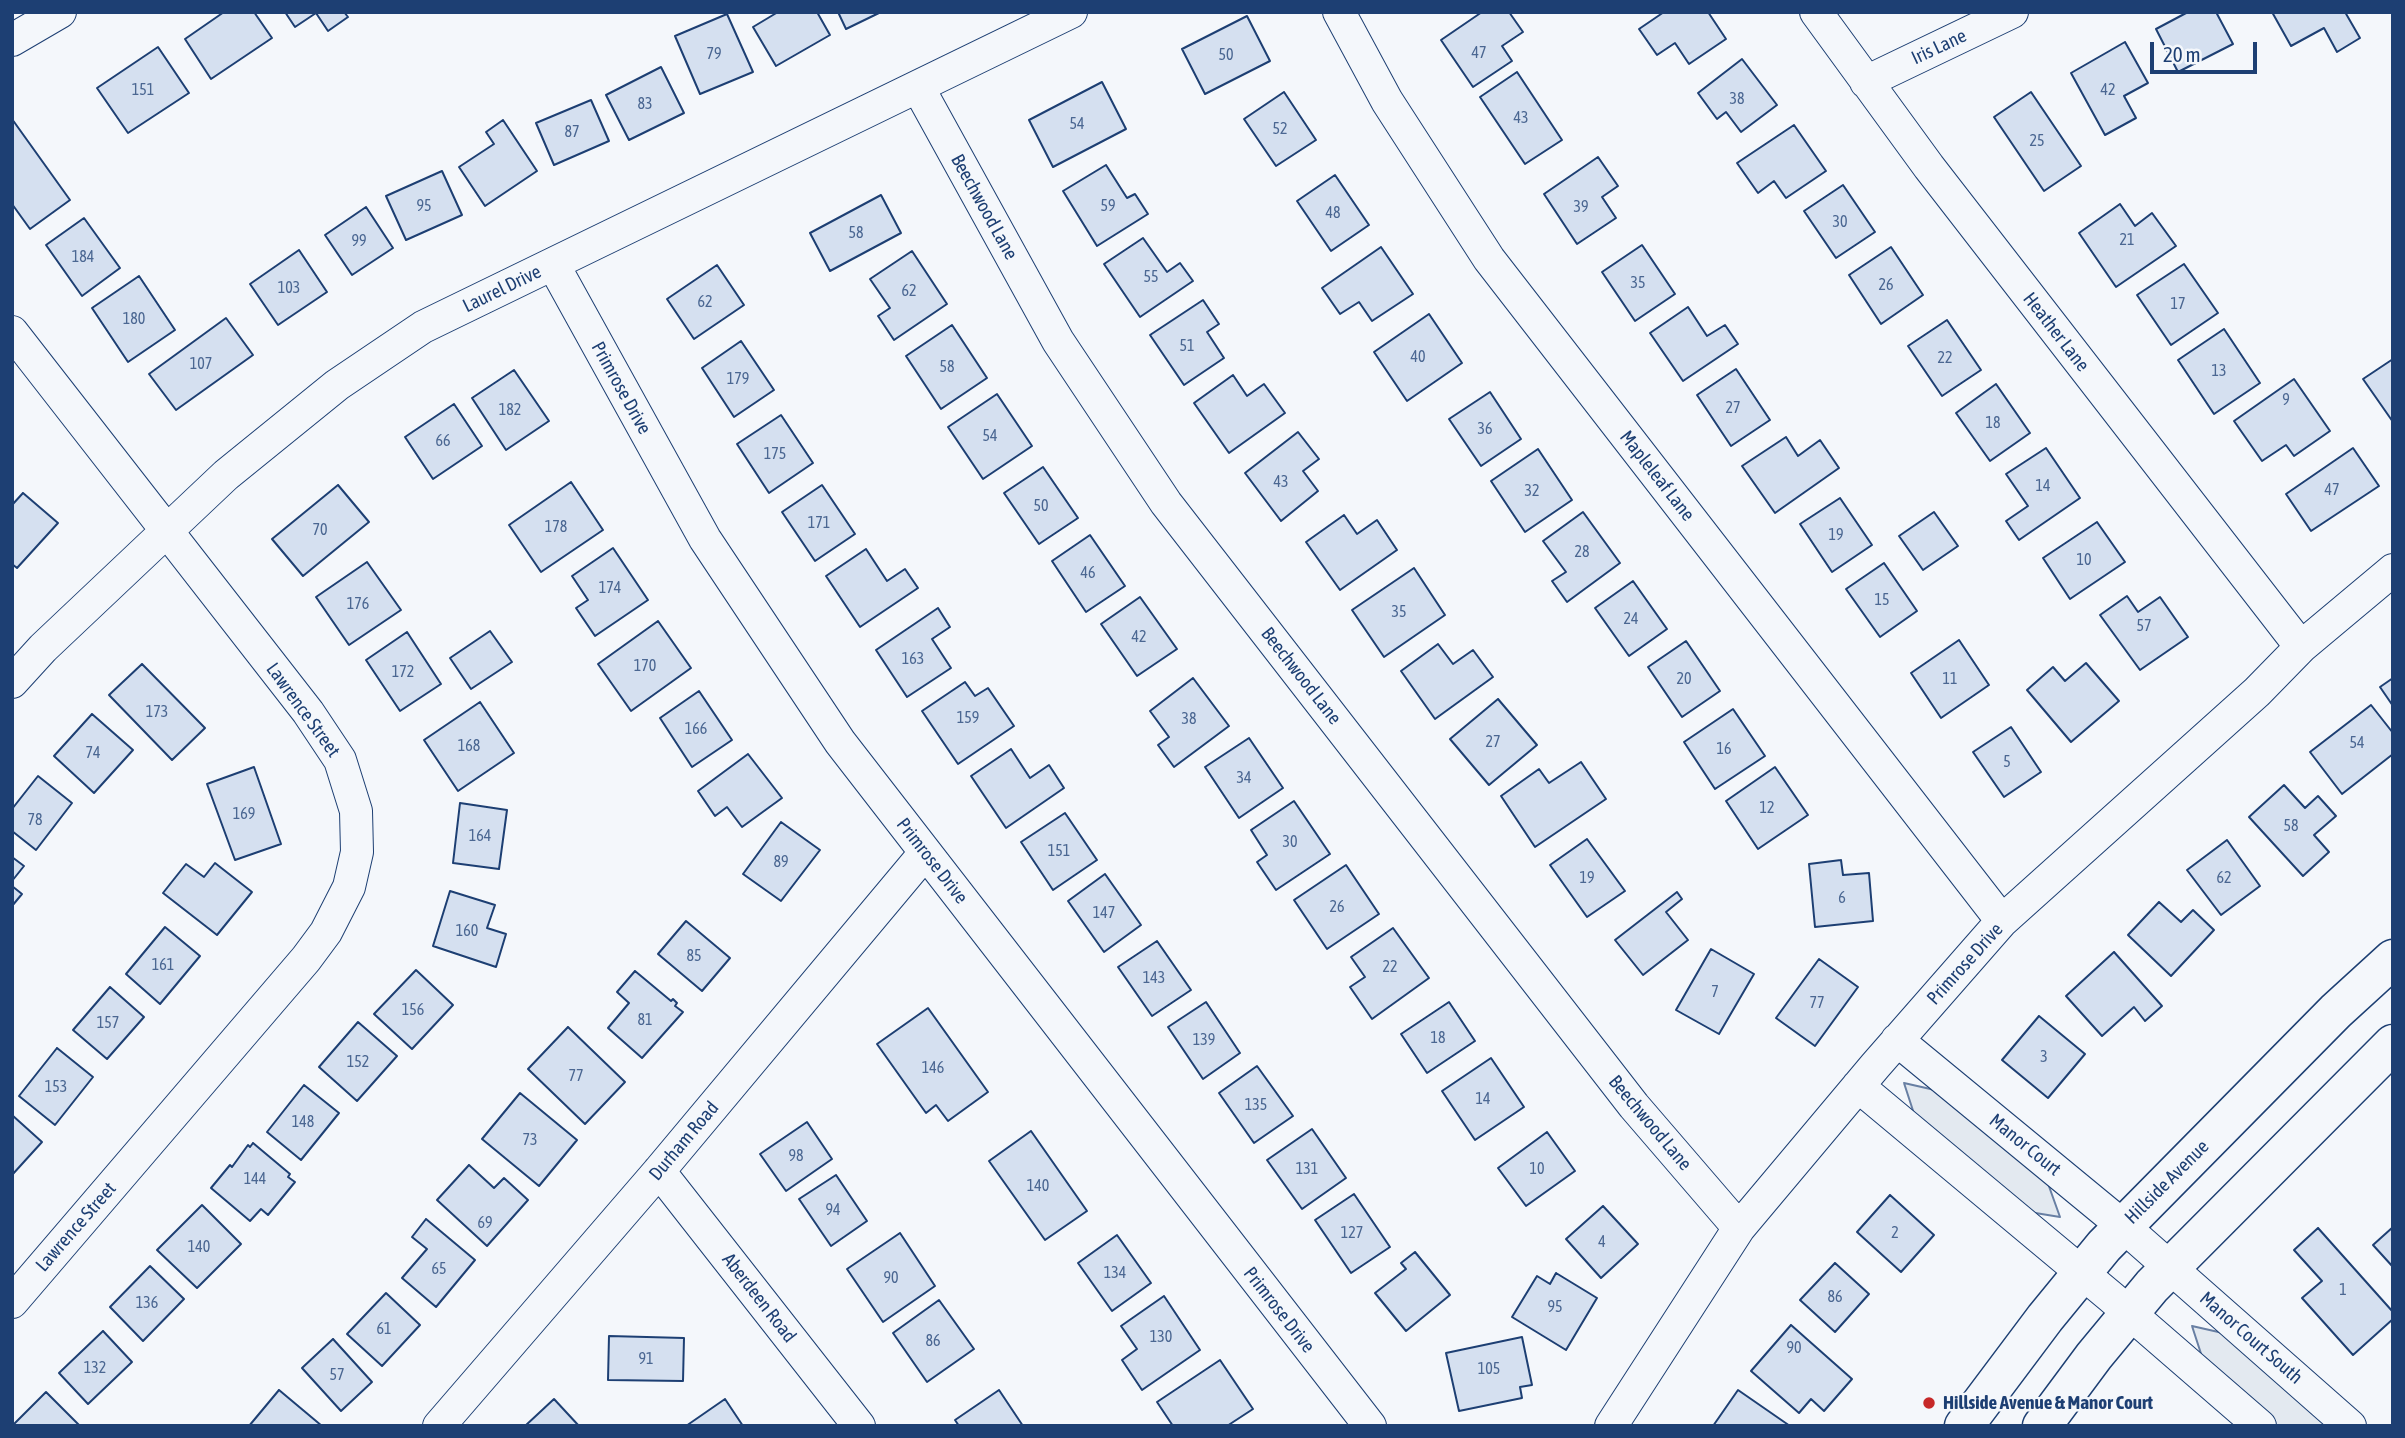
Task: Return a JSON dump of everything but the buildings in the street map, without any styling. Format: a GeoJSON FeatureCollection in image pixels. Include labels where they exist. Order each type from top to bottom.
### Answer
{"type":"FeatureCollection","features":[{"type":"Feature","properties":{"kind":"main road","name":"Hillside Avenue"},"geometry":{"type":"LineString","coordinates":[[1964,1426],[2045,1318],[2123,1226],[2336,1011],[2393,959]]}},
{"type":"Feature","properties":{"kind":"main road"},"geometry":{"type":"LineString","coordinates":[[2042,1426],[2120,1305],[2161,1259],[2393,1044]]}},
{"type":"Feature","properties":{"kind":"street"},"geometry":{"type":"LineString","coordinates":[[12,40],[60,12]]}},
{"type":"Feature","properties":{"kind":"street","name":"Laurel Drive"},"geometry":{"type":"LineString","coordinates":[[12,682],[43,648],[226,475],[337,385],[423,327],[1071,12]]}},
{"type":"Feature","properties":{"kind":"street","name":"Mapleleaf Lane"},"geometry":{"type":"LineString","coordinates":[[1339,12],[1387,102],[1489,259],[2002,921]]}},
{"type":"Feature","properties":{"kind":"street","name":"Heather Lane"},"geometry":{"type":"LineString","coordinates":[[1816,12],[1928,167],[2301,648]]}},
{"type":"Feature","properties":{"kind":"street","name":"Iris Lane"},"geometry":{"type":"LineString","coordinates":[[1866,82],[2012,12]]}},
{"type":"Feature","properties":{"kind":"street","name":"Beechwood Lane"},"geometry":{"type":"LineString","coordinates":[[918,87],[1058,341],[1166,503],[1634,1106],[1739,1228]]}},
{"type":"Feature","properties":{"kind":"street","name":"Primrose Drive"},"geometry":{"type":"LineString","coordinates":[[553,264],[705,539],[840,742],[1367,1424]]}},
{"type":"Feature","properties":{"kind":"street","name":"Lawrence Street"},"geometry":{"type":"LineString","coordinates":[[12,332],[307,712],[340,760],[356,811],[357,852],[349,887],[326,932],[306,959],[12,1302]]}},
{"type":"Feature","properties":{"kind":"street","name":"Primrose Drive"},"geometry":{"type":"LineString","coordinates":[[1611,1426],[1739,1228],[2002,921],[2256,692],[2301,648],[2393,570]]}},
{"type":"Feature","properties":{"kind":"street","name":"Durham Road"},"geometry":{"type":"LineString","coordinates":[[439,1426],[659,1171],[925,853]]}},
{"type":"Feature","properties":{"kind":"street","name":"Manor Court"},"geometry":{"type":"LineString","coordinates":[[1898,1040],[2161,1259]]}},
{"type":"Feature","properties":{"kind":"street"},"geometry":{"type":"LineString","coordinates":[[1858,1086],[2260,1426]]}},
{"type":"Feature","properties":{"kind":"street","name":"Aberdeen Road"},"geometry":{"type":"LineString","coordinates":[[659,1171],[859,1426]]}},
{"type":"Feature","properties":{"kind":"street","name":"Manor Court South"},"geometry":{"type":"LineString","coordinates":[[2161,1259],[2350,1426]]}},
{"type":"Feature","properties":{"kind":"shaded area"},"geometry":{"type":"Polygon","coordinates":[[[1904,1083],[1948,1093],[2046,1178],[2060,1217],[2017,1210],[1918,1126],[1904,1083]]]}},
{"type":"Feature","properties":{"kind":"shaded area"},"geometry":{"type":"Polygon","coordinates":[[[2192,1326],[2236,1336],[2335,1426],[2272,1426],[2206,1369],[2192,1326]]]}},
{"type":"Feature","properties":{"kind":"place","name":"Hillside Avenue & Manor Court"},"geometry":{"type":"Point","coordinates":[1929,1403]}}]}
